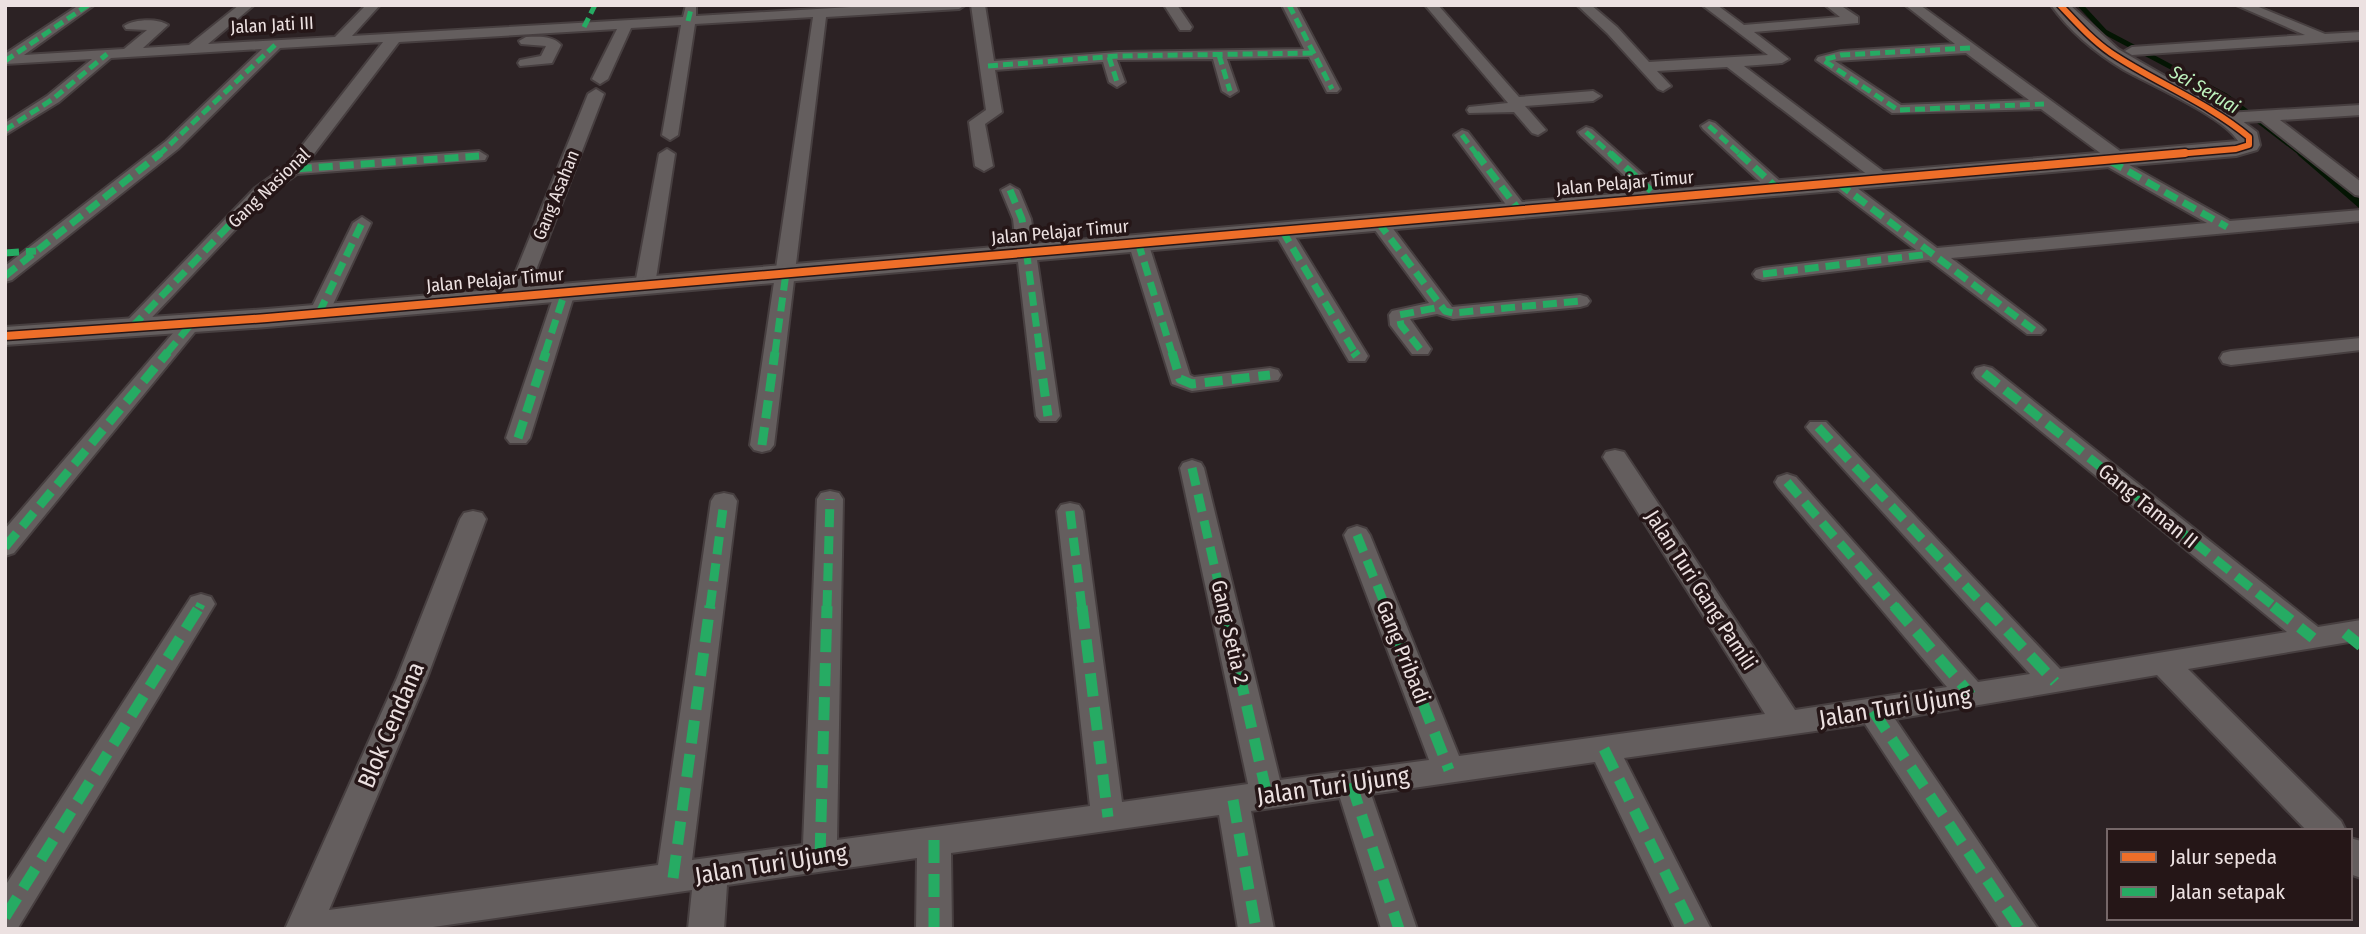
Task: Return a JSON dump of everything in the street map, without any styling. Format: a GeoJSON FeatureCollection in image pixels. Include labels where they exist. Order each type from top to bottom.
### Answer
{"type":"FeatureCollection","features":[{"type":"Feature","properties":{"kind":"street"},"geometry":{"type":"LineString","coordinates":[[6,60],[88,5]]}},
{"type":"Feature","properties":{"kind":"street"},"geometry":{"type":"LineString","coordinates":[[193,49],[247,5]]}},
{"type":"Feature","properties":{"kind":"street"},"geometry":{"type":"LineString","coordinates":[[339,41],[374,5]]}},
{"type":"Feature","properties":{"kind":"street"},"geometry":{"type":"LineString","coordinates":[[584,27],[595,5]]}},
{"type":"Feature","properties":{"kind":"street","name":"Jalan Jati III"},"geometry":{"type":"LineString","coordinates":[[6,60],[626,25],[690,13],[820,14],[854,8],[959,5]]}},
{"type":"Feature","properties":{"kind":"street"},"geometry":{"type":"LineString","coordinates":[[978,5],[994,112],[977,122],[984,166]]}},
{"type":"Feature","properties":{"kind":"street"},"geometry":{"type":"LineString","coordinates":[[1170,5],[1185,27]]}},
{"type":"Feature","properties":{"kind":"street"},"geometry":{"type":"LineString","coordinates":[[1289,5],[1332,89]]}},
{"type":"Feature","properties":{"kind":"street"},"geometry":{"type":"LineString","coordinates":[[1431,5],[1538,130]]}},
{"type":"Feature","properties":{"kind":"street"},"geometry":{"type":"LineString","coordinates":[[1583,5],[1612,30],[1663,86]]}},
{"type":"Feature","properties":{"kind":"street"},"geometry":{"type":"LineString","coordinates":[[1645,67],[1782,59],[1708,5]]}},
{"type":"Feature","properties":{"kind":"street"},"geometry":{"type":"LineString","coordinates":[[1743,29],[1853,20],[1831,5]]}},
{"type":"Feature","properties":{"kind":"street"},"geometry":{"type":"LineString","coordinates":[[1911,5],[2112,158],[2227,227]]}},
{"type":"Feature","properties":{"kind":"street"},"geometry":{"type":"LineString","coordinates":[[2060,5],[2084,32],[2110,52],[2254,110],[2361,191]]}},
{"type":"Feature","properties":{"kind":"street"},"geometry":{"type":"LineString","coordinates":[[2242,5],[2361,53]]}},
{"type":"Feature","properties":{"kind":"street"},"geometry":{"type":"LineString","coordinates":[[645,285],[690,13]]}},
{"type":"Feature","properties":{"kind":"street"},"geometry":{"type":"LineString","coordinates":[[762,445],[820,14]]}},
{"type":"Feature","properties":{"kind":"street"},"geometry":{"type":"LineString","coordinates":[[128,53],[161,25],[131,26]]}},
{"type":"Feature","properties":{"kind":"street","name":"Gang Asahan"},"geometry":{"type":"LineString","coordinates":[[516,296],[598,87],[626,25]]}},
{"type":"Feature","properties":{"kind":"street"},"geometry":{"type":"LineString","coordinates":[[516,31],[514,40],[550,42],[554,45],[547,60],[525,63]]}},
{"type":"Feature","properties":{"kind":"street"},"geometry":{"type":"LineString","coordinates":[[2138,51],[2361,36]]}},
{"type":"Feature","properties":{"kind":"street","name":"Gang Nasional"},"geometry":{"type":"LineString","coordinates":[[132,327],[261,192],[293,169],[394,38]]}},
{"type":"Feature","properties":{"kind":"street"},"geometry":{"type":"LineString","coordinates":[[5,276],[172,145],[275,44]]}},
{"type":"Feature","properties":{"kind":"street"},"geometry":{"type":"LineString","coordinates":[[1970,48],[1841,55],[1822,60],[1898,110],[2044,104]]}},
{"type":"Feature","properties":{"kind":"street"},"geometry":{"type":"LineString","coordinates":[[988,66],[1109,57],[1314,53]]}},
{"type":"Feature","properties":{"kind":"street"},"geometry":{"type":"LineString","coordinates":[[5,130],[54,99],[107,54]]}},
{"type":"Feature","properties":{"kind":"street"},"geometry":{"type":"LineString","coordinates":[[1219,55],[1230,91]]}},
{"type":"Feature","properties":{"kind":"street"},"geometry":{"type":"LineString","coordinates":[[1109,57],[1117,82]]}},
{"type":"Feature","properties":{"kind":"street"},"geometry":{"type":"LineString","coordinates":[[1730,62],[1883,178]]}},
{"type":"Feature","properties":{"kind":"street"},"geometry":{"type":"LineString","coordinates":[[1475,110],[1592,96]]}},
{"type":"Feature","properties":{"kind":"street"},"geometry":{"type":"LineString","coordinates":[[2254,110],[2361,110]]}},
{"type":"Feature","properties":{"kind":"street","name":"Jalan Pelajar Timur"},"geometry":{"type":"LineString","coordinates":[[5,336],[319,313],[2235,149],[2249,145],[2254,110]]}},
{"type":"Feature","properties":{"kind":"street"},"geometry":{"type":"LineString","coordinates":[[1709,126],[1777,188]]}},
{"type":"Feature","properties":{"kind":"street"},"geometry":{"type":"LineString","coordinates":[[1586,132],[1659,198]]}},
{"type":"Feature","properties":{"kind":"street"},"geometry":{"type":"LineString","coordinates":[[1462,135],[1519,210]]}},
{"type":"Feature","properties":{"kind":"street"},"geometry":{"type":"LineString","coordinates":[[293,169],[479,156]]}},
{"type":"Feature","properties":{"kind":"street"},"geometry":{"type":"LineString","coordinates":[[1838,182],[2034,330]]}},
{"type":"Feature","properties":{"kind":"street"},"geometry":{"type":"LineString","coordinates":[[1010,190],[1020,210],[1048,416]]}},
{"type":"Feature","properties":{"kind":"street"},"geometry":{"type":"LineString","coordinates":[[1763,274],[1930,254],[2361,215]]}},
{"type":"Feature","properties":{"kind":"street"},"geometry":{"type":"LineString","coordinates":[[1378,222],[1440,307],[1453,313],[1580,301]]}},
{"type":"Feature","properties":{"kind":"street"},"geometry":{"type":"LineString","coordinates":[[319,313],[362,223]]}},
{"type":"Feature","properties":{"kind":"street"},"geometry":{"type":"LineString","coordinates":[[1282,230],[1357,356]]}},
{"type":"Feature","properties":{"kind":"street"},"geometry":{"type":"LineString","coordinates":[[1138,242],[1180,379],[1192,384],[1270,375]]}},
{"type":"Feature","properties":{"kind":"street"},"geometry":{"type":"LineString","coordinates":[[5,253],[36,251]]}},
{"type":"Feature","properties":{"kind":"street"},"geometry":{"type":"LineString","coordinates":[[518,438],[565,292]]}},
{"type":"Feature","properties":{"kind":"street"},"geometry":{"type":"LineString","coordinates":[[1420,349],[1401,325],[1399,315],[1440,307]]}},
{"type":"Feature","properties":{"kind":"street"},"geometry":{"type":"LineString","coordinates":[[5,547],[192,323]]}},
{"type":"Feature","properties":{"kind":"street"},"geometry":{"type":"LineString","coordinates":[[2231,358],[2361,344]]}},
{"type":"Feature","properties":{"kind":"street","name":"Gang Taman II"},"geometry":{"type":"LineString","coordinates":[[1983,373],[2313,638]]}},
{"type":"Feature","properties":{"kind":"street"},"geometry":{"type":"LineString","coordinates":[[1818,427],[2055,682]]}},
{"type":"Feature","properties":{"kind":"street","name":"Jalan Turi Gang Pamili"},"geometry":{"type":"LineString","coordinates":[[1615,457],[1787,723]]}},
{"type":"Feature","properties":{"kind":"street","name":"Gang Setia 2"},"geometry":{"type":"LineString","coordinates":[[1192,468],[1267,795]]}},
{"type":"Feature","properties":{"kind":"street"},"geometry":{"type":"LineString","coordinates":[[1787,482],[1971,695]]}},
{"type":"Feature","properties":{"kind":"street"},"geometry":{"type":"LineString","coordinates":[[820,856],[830,499]]}},
{"type":"Feature","properties":{"kind":"street"},"geometry":{"type":"LineString","coordinates":[[673,878],[724,501]]}},
{"type":"Feature","properties":{"kind":"street"},"geometry":{"type":"LineString","coordinates":[[1070,510],[1108,817]]}},
{"type":"Feature","properties":{"kind":"street","name":"Blok Cendana"},"geometry":{"type":"LineString","coordinates":[[303,929],[412,678],[473,519]]}},
{"type":"Feature","properties":{"kind":"street","name":"Gang Pribadi"},"geometry":{"type":"LineString","coordinates":[[1356,535],[1450,770]]}},
{"type":"Feature","properties":{"kind":"street"},"geometry":{"type":"LineString","coordinates":[[5,917],[201,604]]}},
{"type":"Feature","properties":{"kind":"street","name":"Jalan Turi Ujung"},"geometry":{"type":"LineString","coordinates":[[303,929],[1873,711],[2165,665],[2313,638],[2355,636]]}},
{"type":"Feature","properties":{"kind":"street"},"geometry":{"type":"LineString","coordinates":[[2165,665],[2327,829]]}},
{"type":"Feature","properties":{"kind":"street"},"geometry":{"type":"LineString","coordinates":[[1873,711],[2020,929]]}},
{"type":"Feature","properties":{"kind":"street"},"geometry":{"type":"LineString","coordinates":[[1604,749],[1693,929]]}},
{"type":"Feature","properties":{"kind":"street"},"geometry":{"type":"LineString","coordinates":[[1351,783],[1399,929]]}},
{"type":"Feature","properties":{"kind":"street"},"geometry":{"type":"LineString","coordinates":[[1233,800],[1256,929]]}},
{"type":"Feature","properties":{"kind":"street"},"geometry":{"type":"LineString","coordinates":[[934,840],[934,929]]}},
{"type":"Feature","properties":{"kind":"street"},"geometry":{"type":"LineString","coordinates":[[706,929],[710,873]]}},
{"type":"Feature","properties":{"kind":"waterway","name":"Sei Seruai"},"geometry":{"type":"LineString","coordinates":[[2080,5],[2105,32],[2226,96],[2303,155]]}},
{"type":"Feature","properties":{"kind":"waterway","name":"Sei Seruai"},"geometry":{"type":"LineString","coordinates":[[2301,153],[2361,205]]}},
{"type":"Feature","properties":{"kind":"marked path"},"geometry":{"type":"LineString","coordinates":[[5,61],[88,5]]}},
{"type":"Feature","properties":{"kind":"marked path"},"geometry":{"type":"LineString","coordinates":[[584,27],[595,5]]}},
{"type":"Feature","properties":{"kind":"marked path"},"geometry":{"type":"LineString","coordinates":[[688,21],[692,5]]}},
{"type":"Feature","properties":{"kind":"marked path"},"geometry":{"type":"LineString","coordinates":[[1289,5],[1332,89]]}},
{"type":"Feature","properties":{"kind":"marked path"},"geometry":{"type":"LineString","coordinates":[[5,276],[172,145],[275,45]]}},
{"type":"Feature","properties":{"kind":"marked path"},"geometry":{"type":"LineString","coordinates":[[1970,48],[1841,55],[1823,60],[1898,110],[2044,104]]}},
{"type":"Feature","properties":{"kind":"marked path"},"geometry":{"type":"LineString","coordinates":[[988,66],[1118,56],[1314,53]]}},
{"type":"Feature","properties":{"kind":"marked path"},"geometry":{"type":"LineString","coordinates":[[5,130],[53,99],[107,54]]}},
{"type":"Feature","properties":{"kind":"marked path"},"geometry":{"type":"LineString","coordinates":[[1219,55],[1230,91]]}},
{"type":"Feature","properties":{"kind":"marked path"},"geometry":{"type":"LineString","coordinates":[[1109,57],[1117,82]]}},
{"type":"Feature","properties":{"kind":"marked path"},"geometry":{"type":"LineString","coordinates":[[1709,126],[1777,188]]}},
{"type":"Feature","properties":{"kind":"marked path"},"geometry":{"type":"LineString","coordinates":[[1586,132],[1659,198]]}},
{"type":"Feature","properties":{"kind":"marked path"},"geometry":{"type":"LineString","coordinates":[[1462,135],[1519,210]]}},
{"type":"Feature","properties":{"kind":"marked path"},"geometry":{"type":"LineString","coordinates":[[132,327],[261,192],[293,169],[479,156]]}},
{"type":"Feature","properties":{"kind":"marked path"},"geometry":{"type":"LineString","coordinates":[[2110,161],[2227,227]]}},
{"type":"Feature","properties":{"kind":"marked path"},"geometry":{"type":"LineString","coordinates":[[1838,183],[2034,330]]}},
{"type":"Feature","properties":{"kind":"marked path"},"geometry":{"type":"LineString","coordinates":[[1010,190],[1022,219],[1048,416]]}},
{"type":"Feature","properties":{"kind":"marked path"},"geometry":{"type":"LineString","coordinates":[[1378,222],[1445,311],[1453,313],[1580,301]]}},
{"type":"Feature","properties":{"kind":"marked path"},"geometry":{"type":"LineString","coordinates":[[319,313],[362,223]]}},
{"type":"Feature","properties":{"kind":"marked path"},"geometry":{"type":"LineString","coordinates":[[1282,230],[1357,356]]}},
{"type":"Feature","properties":{"kind":"marked path"},"geometry":{"type":"LineString","coordinates":[[1138,242],[1180,379],[1192,384],[1270,375]]}},
{"type":"Feature","properties":{"kind":"marked path"},"geometry":{"type":"LineString","coordinates":[[5,253],[36,251]]}},
{"type":"Feature","properties":{"kind":"marked path"},"geometry":{"type":"LineString","coordinates":[[1763,274],[1930,254]]}},
{"type":"Feature","properties":{"kind":"marked path"},"geometry":{"type":"LineString","coordinates":[[762,445],[786,273]]}},
{"type":"Feature","properties":{"kind":"marked path"},"geometry":{"type":"LineString","coordinates":[[518,438],[565,292]]}},
{"type":"Feature","properties":{"kind":"marked path"},"geometry":{"type":"LineString","coordinates":[[1420,349],[1401,325],[1399,315],[1440,307]]}},
{"type":"Feature","properties":{"kind":"marked path"},"geometry":{"type":"LineString","coordinates":[[5,547],[192,323]]}},
{"type":"Feature","properties":{"kind":"marked path"},"geometry":{"type":"LineString","coordinates":[[1984,373],[2313,638]]}},
{"type":"Feature","properties":{"kind":"marked path"},"geometry":{"type":"LineString","coordinates":[[1818,427],[2055,682]]}},
{"type":"Feature","properties":{"kind":"marked path"},"geometry":{"type":"LineString","coordinates":[[1192,468],[1267,795]]}},
{"type":"Feature","properties":{"kind":"marked path"},"geometry":{"type":"LineString","coordinates":[[1787,482],[1971,695]]}},
{"type":"Feature","properties":{"kind":"marked path"},"geometry":{"type":"LineString","coordinates":[[820,856],[830,499]]}},
{"type":"Feature","properties":{"kind":"marked path"},"geometry":{"type":"LineString","coordinates":[[673,878],[724,501]]}},
{"type":"Feature","properties":{"kind":"marked path"},"geometry":{"type":"LineString","coordinates":[[1070,511],[1108,817]]}},
{"type":"Feature","properties":{"kind":"marked path"},"geometry":{"type":"LineString","coordinates":[[1357,535],[1449,770]]}},
{"type":"Feature","properties":{"kind":"marked path"},"geometry":{"type":"LineString","coordinates":[[5,917],[201,604]]}},
{"type":"Feature","properties":{"kind":"marked path"},"geometry":{"type":"LineString","coordinates":[[2345,633],[2361,646]]}},
{"type":"Feature","properties":{"kind":"marked path"},"geometry":{"type":"LineString","coordinates":[[1873,711],[2020,929]]}},
{"type":"Feature","properties":{"kind":"marked path"},"geometry":{"type":"LineString","coordinates":[[1604,749],[1693,929]]}},
{"type":"Feature","properties":{"kind":"marked path"},"geometry":{"type":"LineString","coordinates":[[1351,783],[1399,929]]}},
{"type":"Feature","properties":{"kind":"marked path"},"geometry":{"type":"LineString","coordinates":[[1233,800],[1256,929]]}},
{"type":"Feature","properties":{"kind":"marked path"},"geometry":{"type":"LineString","coordinates":[[934,840],[934,929]]}},
{"type":"Feature","properties":{"kind":"cycle path"},"geometry":{"type":"LineString","coordinates":[[5,336],[267,318],[2236,149],[2249,145],[2249,137],[2217,113],[2104,48],[2060,5]]}}]}
